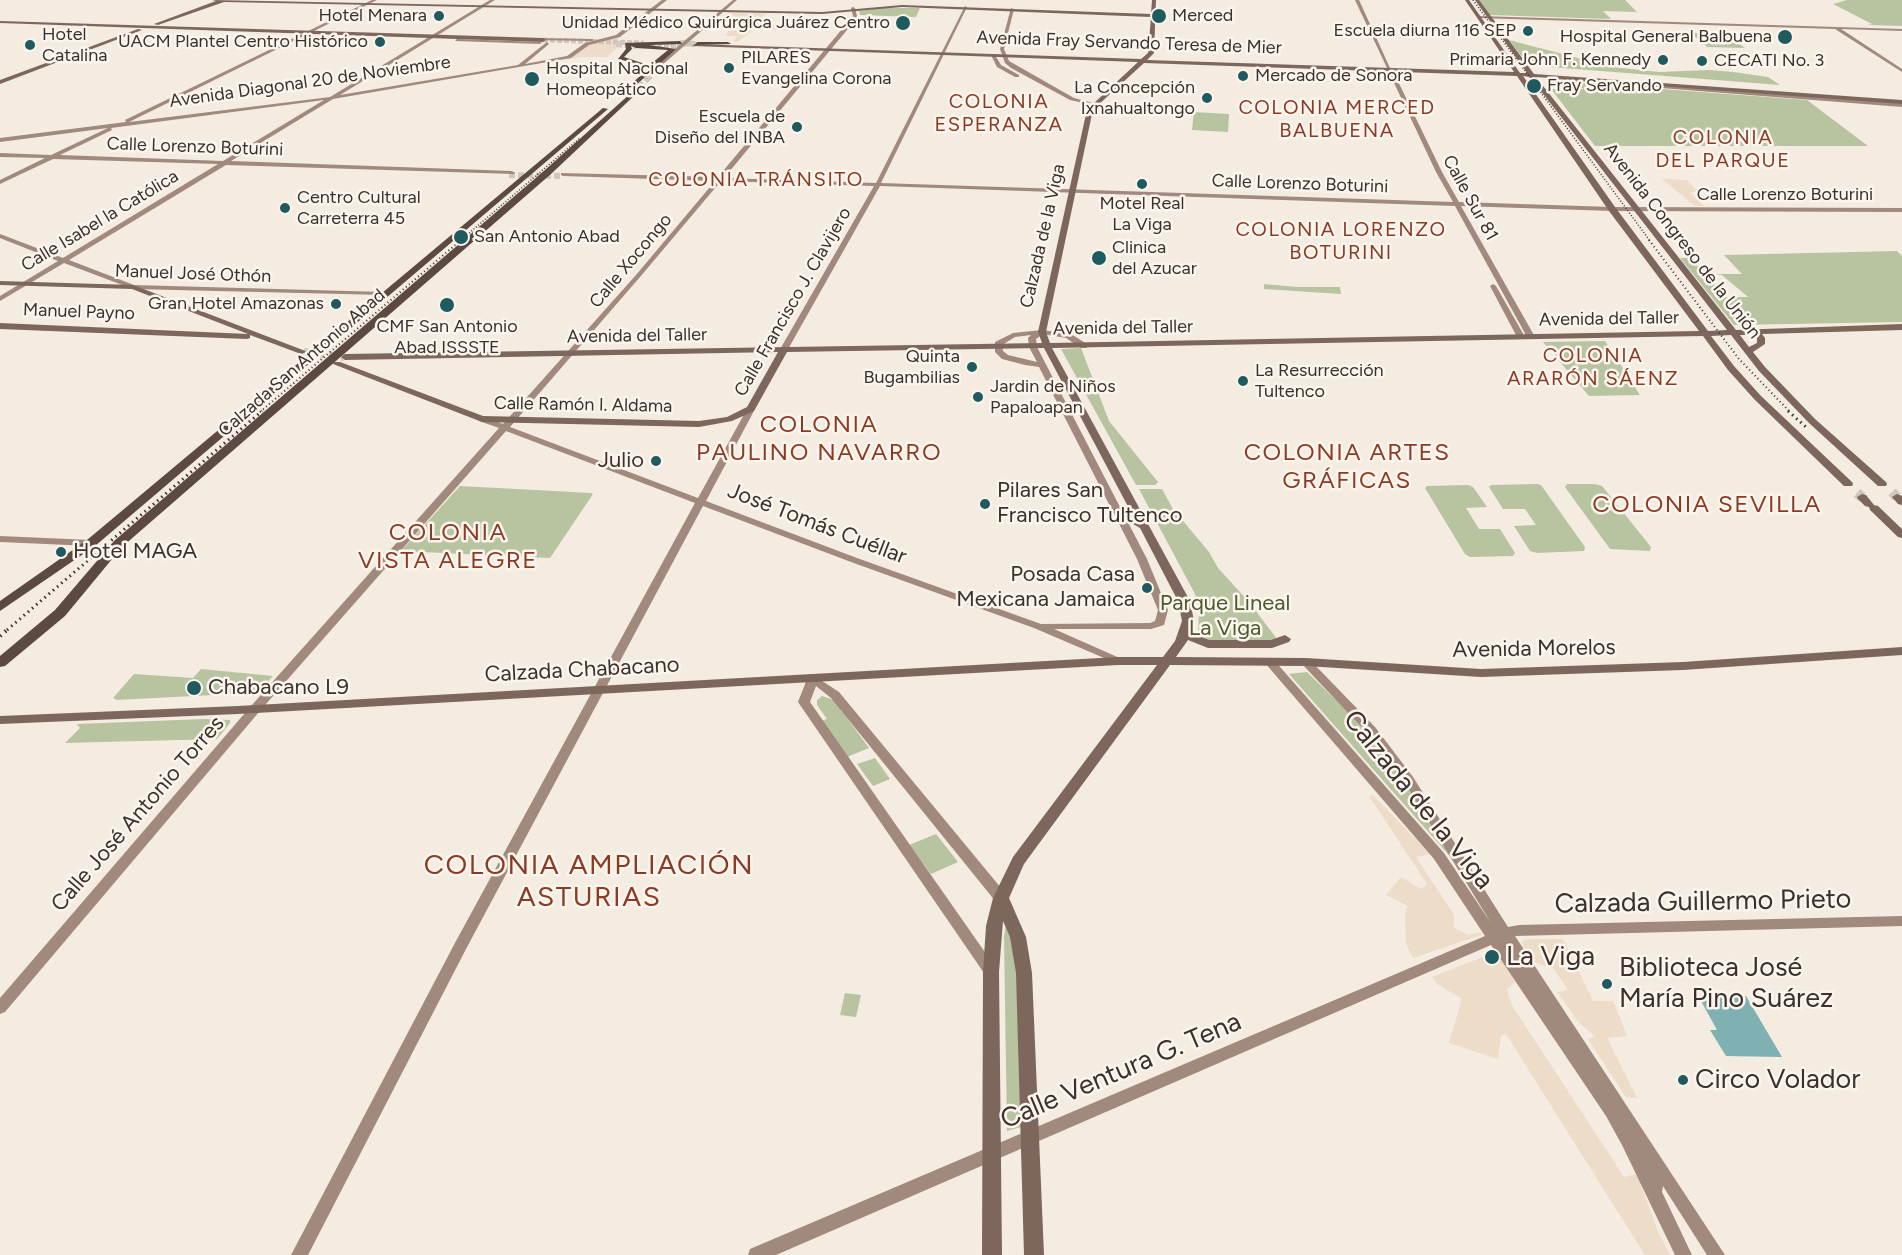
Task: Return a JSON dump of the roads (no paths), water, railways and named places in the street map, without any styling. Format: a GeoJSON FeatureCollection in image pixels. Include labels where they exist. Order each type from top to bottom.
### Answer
{"type":"FeatureCollection","features":[{"type":"Feature","properties":{"kind":"highway"},"geometry":{"type":"LineString","coordinates":[[640,69],[615,58],[627,45],[680,43]]}},
{"type":"Feature","properties":{"kind":"highway"},"geometry":{"type":"LineString","coordinates":[[694,44],[728,44]]}},
{"type":"Feature","properties":{"kind":"highway"},"geometry":{"type":"LineString","coordinates":[[627,45],[629,49],[620,57],[622,60],[645,66],[658,63],[673,49],[636,46]]}},
{"type":"Feature","properties":{"kind":"highway","name":"Calzada San Antonio Abad"},"geometry":{"type":"LineString","coordinates":[[0,607],[91,543],[658,63]]}},
{"type":"Feature","properties":{"kind":"highway","name":"Calzada San Antonio Abad"},"geometry":{"type":"LineString","coordinates":[[0,663],[60,613],[118,544],[603,123],[633,94]]}},
{"type":"Feature","properties":{"kind":"highway"},"geometry":{"type":"LineString","coordinates":[[603,123],[601,120],[606,108]]}},
{"type":"Feature","properties":{"kind":"main road"},"geometry":{"type":"LineString","coordinates":[[214,0],[373,1]]}},
{"type":"Feature","properties":{"kind":"main road"},"geometry":{"type":"LineString","coordinates":[[0,82],[225,0]]}},
{"type":"Feature","properties":{"kind":"main road"},"geometry":{"type":"LineString","coordinates":[[320,0],[822,13],[892,5],[964,8]]}},
{"type":"Feature","properties":{"kind":"main road"},"geometry":{"type":"LineString","coordinates":[[1146,60],[1151,53],[1154,0]]}},
{"type":"Feature","properties":{"kind":"main road","name":"Avenida Congreso de la Unión"},"geometry":{"type":"LineString","coordinates":[[1467,0],[1612,209],[1705,334],[1755,395],[1902,536]]}},
{"type":"Feature","properties":{"kind":"main road","name":"Avenida Congreso de la Unión"},"geometry":{"type":"LineString","coordinates":[[1477,0],[1523,64],[1747,352],[1785,395],[1892,492]]}},
{"type":"Feature","properties":{"kind":"main road"},"geometry":{"type":"LineString","coordinates":[[853,9],[892,6],[1153,15]]}},
{"type":"Feature","properties":{"kind":"main road"},"geometry":{"type":"LineString","coordinates":[[942,6],[952,8]]}},
{"type":"Feature","properties":{"kind":"main road"},"geometry":{"type":"LineString","coordinates":[[0,23],[304,34]]}},
{"type":"Feature","properties":{"kind":"main road"},"geometry":{"type":"LineString","coordinates":[[0,23],[141,30],[544,42]]}},
{"type":"Feature","properties":{"kind":"main road"},"geometry":{"type":"LineString","coordinates":[[1487,28],[1498,31]]}},
{"type":"Feature","properties":{"kind":"main road"},"geometry":{"type":"LineString","coordinates":[[429,38],[544,42]]}},
{"type":"Feature","properties":{"kind":"main road","name":"Avenida Fray Servando Teresa de Mier"},"geometry":{"type":"LineString","coordinates":[[694,44],[829,48]]}},
{"type":"Feature","properties":{"kind":"main road","name":"Avenida Fray Servando Teresa de Mier"},"geometry":{"type":"LineString","coordinates":[[728,44],[1516,72],[1674,82],[1902,102]]}},
{"type":"Feature","properties":{"kind":"main road","name":"Avenida Fray Servando Teresa de Mier"},"geometry":{"type":"LineString","coordinates":[[941,52],[1004,55]]}},
{"type":"Feature","properties":{"kind":"main road","name":"Calzada de la Viga"},"geometry":{"type":"LineString","coordinates":[[1146,60],[1095,105],[1089,114],[1041,332],[1184,601],[1188,621],[1186,630]]}},
{"type":"Feature","properties":{"kind":"main road"},"geometry":{"type":"LineString","coordinates":[[1523,64],[1542,69],[1630,78]]}},
{"type":"Feature","properties":{"kind":"main road","name":"Avenida Fray Servando Teresa de Mier"},"geometry":{"type":"LineString","coordinates":[[1532,73],[1674,82],[1902,102]]}},
{"type":"Feature","properties":{"kind":"main road"},"geometry":{"type":"LineString","coordinates":[[1684,82],[1773,90]]}},
{"type":"Feature","properties":{"kind":"main road"},"geometry":{"type":"LineString","coordinates":[[1865,102],[1902,102]]}},
{"type":"Feature","properties":{"kind":"main road","name":"Manuel José Othón"},"geometry":{"type":"LineString","coordinates":[[0,283],[133,287]]}},
{"type":"Feature","properties":{"kind":"main road","name":"Manuel Payno"},"geometry":{"type":"LineString","coordinates":[[0,326],[245,335],[301,354],[133,287]]}},
{"type":"Feature","properties":{"kind":"main road","name":"Avenida del Taller"},"geometry":{"type":"LineString","coordinates":[[345,357],[998,348],[1705,334],[1902,327]]}},
{"type":"Feature","properties":{"kind":"main road"},"geometry":{"type":"LineString","coordinates":[[1747,352],[1762,341],[1755,331]]}},
{"type":"Feature","properties":{"kind":"main road"},"geometry":{"type":"LineString","coordinates":[[773,370],[795,357],[827,350]]}},
{"type":"Feature","properties":{"kind":"main road","name":"Calle Francisco J. Clavijero"},"geometry":{"type":"LineString","coordinates":[[751,409],[783,351]]}},
{"type":"Feature","properties":{"kind":"main road"},"geometry":{"type":"LineString","coordinates":[[337,364],[482,419]]}},
{"type":"Feature","properties":{"kind":"main road","name":"Calle Ramón I. Aldama"},"geometry":{"type":"LineString","coordinates":[[482,419],[699,424],[729,419],[751,409]]}},
{"type":"Feature","properties":{"kind":"main road"},"geometry":{"type":"LineString","coordinates":[[1116,511],[1145,526]]}},
{"type":"Feature","properties":{"kind":"main road"},"geometry":{"type":"LineString","coordinates":[[992,1255],[991,972],[994,926],[1001,898],[1018,861],[1186,630],[1193,638],[1208,644],[1272,644],[1284,639]]}},
{"type":"Feature","properties":{"kind":"main road","name":"Avenida Morelos"},"geometry":{"type":"LineString","coordinates":[[1166,660],[1306,662],[1412,670],[1522,672],[1683,666],[1902,651]]}},
{"type":"Feature","properties":{"kind":"main road","name":"Calzada Chabacano"},"geometry":{"type":"LineString","coordinates":[[0,720],[255,709],[1166,660]]}},
{"type":"Feature","properties":{"kind":"main road"},"geometry":{"type":"LineString","coordinates":[[1001,898],[1018,937],[1024,973],[1034,1255]]}},
{"type":"Feature","properties":{"kind":"street","name":"Calle Isabel la Católica"},"geometry":{"type":"LineString","coordinates":[[0,299],[494,0]]}},
{"type":"Feature","properties":{"kind":"street"},"geometry":{"type":"LineString","coordinates":[[627,45],[618,36],[665,0]]}},
{"type":"Feature","properties":{"kind":"street"},"geometry":{"type":"LineString","coordinates":[[658,63],[694,44],[735,0]]}},
{"type":"Feature","properties":{"kind":"street","name":"Calle Sur 81"},"geometry":{"type":"LineString","coordinates":[[1357,0],[1454,204],[1526,337]]}},
{"type":"Feature","properties":{"kind":"street"},"geometry":{"type":"LineString","coordinates":[[0,182],[373,1]]}},
{"type":"Feature","properties":{"kind":"street","name":"Calle Francisco J. Clavijero"},"geometry":{"type":"LineString","coordinates":[[783,351],[878,184],[964,8]]}},
{"type":"Feature","properties":{"kind":"street","name":"Calle Xocongo"},"geometry":{"type":"LineString","coordinates":[[572,354],[829,48],[855,16],[853,9]]}},
{"type":"Feature","properties":{"kind":"street"},"geometry":{"type":"LineString","coordinates":[[1012,10],[1004,55],[1013,68],[1084,104],[1095,105]]}},
{"type":"Feature","properties":{"kind":"street"},"geometry":{"type":"LineString","coordinates":[[1479,16],[1902,29]]}},
{"type":"Feature","properties":{"kind":"street"},"geometry":{"type":"LineString","coordinates":[[1836,27],[1902,69]]}},
{"type":"Feature","properties":{"kind":"street","name":"Avenida Diagonal 20 de Noviembre"},"geometry":{"type":"LineString","coordinates":[[0,140],[331,98],[566,58],[585,46],[618,36]]}},
{"type":"Feature","properties":{"kind":"street"},"geometry":{"type":"LineString","coordinates":[[467,38],[608,39]]}},
{"type":"Feature","properties":{"kind":"street"},"geometry":{"type":"LineString","coordinates":[[518,66],[544,42],[552,39]]}},
{"type":"Feature","properties":{"kind":"street"},"geometry":{"type":"LineString","coordinates":[[544,42],[585,46]]}},
{"type":"Feature","properties":{"kind":"street"},"geometry":{"type":"LineString","coordinates":[[993,56],[1003,69],[1089,114]]}},
{"type":"Feature","properties":{"kind":"street","name":"Avenida Fray Servando Teresa de Mier"},"geometry":{"type":"LineString","coordinates":[[1547,75],[1559,79],[1865,102]]}},
{"type":"Feature","properties":{"kind":"street","name":"Avenida Fray Servando Teresa de Mier"},"geometry":{"type":"LineString","coordinates":[[1560,75],[1684,82],[1902,102]]}},
{"type":"Feature","properties":{"kind":"street","name":"Calle Lorenzo Boturini"},"geometry":{"type":"LineString","coordinates":[[0,155],[510,174]]}},
{"type":"Feature","properties":{"kind":"street","name":"Calle Sur 81"},"geometry":{"type":"LineString","coordinates":[[1432,172],[1454,204]]}},
{"type":"Feature","properties":{"kind":"street","name":"Calle Lorenzo Boturini"},"geometry":{"type":"LineString","coordinates":[[562,175],[1637,210],[1902,210]]}},
{"type":"Feature","properties":{"kind":"street"},"geometry":{"type":"LineString","coordinates":[[0,236],[133,287]]}},
{"type":"Feature","properties":{"kind":"street","name":"Manuel José Othón"},"geometry":{"type":"LineString","coordinates":[[133,287],[384,294]]}},
{"type":"Feature","properties":{"kind":"street","name":"Calzada de la Viga"},"geometry":{"type":"LineString","coordinates":[[998,348],[1001,340],[1006,337],[1041,332],[1068,336],[1084,346]]}},
{"type":"Feature","properties":{"kind":"street","name":"Calzada de la Viga"},"geometry":{"type":"LineString","coordinates":[[1033,347],[1032,338],[1041,332]]}},
{"type":"Feature","properties":{"kind":"street"},"geometry":{"type":"LineString","coordinates":[[1033,347],[1142,559],[1163,610],[1160,623],[1151,626],[1038,626]]}},
{"type":"Feature","properties":{"kind":"street"},"geometry":{"type":"LineString","coordinates":[[998,348],[1012,360],[1043,365]]}},
{"type":"Feature","properties":{"kind":"street","name":"Calle José Antonio Torres"},"geometry":{"type":"LineString","coordinates":[[0,1008],[255,709],[572,354]]}},
{"type":"Feature","properties":{"kind":"street","name":"Calle Francisco J. Clavijero"},"geometry":{"type":"LineString","coordinates":[[299,1255],[461,945],[751,409]]}},
{"type":"Feature","properties":{"kind":"street","name":"José Tomás Cuéllar"},"geometry":{"type":"LineString","coordinates":[[482,419],[854,561],[1038,626],[1118,661]]}},
{"type":"Feature","properties":{"kind":"street"},"geometry":{"type":"LineString","coordinates":[[0,539],[91,543]]}},
{"type":"Feature","properties":{"kind":"street","name":"Calzada de la Viga"},"geometry":{"type":"LineString","coordinates":[[1269,661],[1420,834],[1500,935],[1643,1140],[1717,1255]]}},
{"type":"Feature","properties":{"kind":"street","name":"Calzada de la Viga"},"geometry":{"type":"LineString","coordinates":[[1306,662],[1389,753],[1475,886],[1500,935],[1611,1111],[1684,1255]]}},
{"type":"Feature","properties":{"kind":"street"},"geometry":{"type":"LineString","coordinates":[[991,972],[804,702],[813,679],[835,695],[1001,898]]}},
{"type":"Feature","properties":{"kind":"street"},"geometry":{"type":"LineString","coordinates":[[1420,834],[1475,886]]}},
{"type":"Feature","properties":{"kind":"street","name":"Calzada Guillermo Prieto"},"geometry":{"type":"LineString","coordinates":[[1500,935],[1519,930],[1902,921]]}},
{"type":"Feature","properties":{"kind":"street","name":"Calle Ventura G. Tena"},"geometry":{"type":"LineString","coordinates":[[756,1255],[1500,935]]}},
{"type":"Feature","properties":{"kind":"street"},"geometry":{"type":"LineString","coordinates":[[1643,1140],[1654,1174],[1655,1196]]}},
{"type":"Feature","properties":{"kind":"water"},"geometry":{"type":"Polygon","coordinates":[[[1746,996],[1782,1057],[1726,1056],[1710,1030],[1717,1030],[1700,999],[1746,996]]]}},
{"type":"Feature","properties":{"kind":"tunnel"},"geometry":{"type":"LineString","coordinates":[[543,40],[644,43]]}},
{"type":"Feature","properties":{"kind":"tunnel"},"geometry":{"type":"LineString","coordinates":[[680,43],[697,44]]}},
{"type":"Feature","properties":{"kind":"tunnel"},"geometry":{"type":"LineString","coordinates":[[616,44],[636,46]]}},
{"type":"Feature","properties":{"kind":"tunnel"},"geometry":{"type":"LineString","coordinates":[[670,44],[696,44]]}},
{"type":"Feature","properties":{"kind":"tunnel"},"geometry":{"type":"LineString","coordinates":[[636,45],[678,46]]}},
{"type":"Feature","properties":{"kind":"tunnel"},"geometry":{"type":"LineString","coordinates":[[633,94],[649,77],[640,69]]}},
{"type":"Feature","properties":{"kind":"tunnel"},"geometry":{"type":"LineString","coordinates":[[509,175],[561,176]]}},
{"type":"Feature","properties":{"kind":"tunnel"},"geometry":{"type":"LineString","coordinates":[[304,352],[344,357]]}},
{"type":"Feature","properties":{"kind":"tunnel"},"geometry":{"type":"LineString","coordinates":[[1892,492],[1897,497]]}},
{"type":"Feature","properties":{"kind":"tunnel"},"geometry":{"type":"LineString","coordinates":[[1857,493],[1862,497]]}},
{"type":"Feature","properties":{"kind":"railway"},"geometry":{"type":"LineString","coordinates":[[1473,0],[1650,241]]}},
{"type":"Feature","properties":{"kind":"railway"},"geometry":{"type":"LineString","coordinates":[[460,241],[580,138]]}},
{"type":"Feature","properties":{"kind":"railway"},"geometry":{"type":"LineString","coordinates":[[260,412],[461,240]]}},
{"type":"Feature","properties":{"kind":"railway"},"geometry":{"type":"LineString","coordinates":[[1649,240],[1739,359],[1790,412]]}},
{"type":"Feature","properties":{"kind":"railway"},"geometry":{"type":"LineString","coordinates":[[7,630],[262,411]]}},
{"type":"Feature","properties":{"kind":"railway"},"geometry":{"type":"LineString","coordinates":[[1788,411],[1806,427]]}},
{"type":"Feature","properties":{"kind":"railway"},"geometry":{"type":"LineString","coordinates":[[0,636],[9,628]]}},
{"type":"Feature","properties":{"kind":"place","name":"Hotel Menara"},"geometry":{"type":"Point","coordinates":[439,16]}},
{"type":"Feature","properties":{"kind":"place","name":"Merced"},"geometry":{"type":"Point","coordinates":[1159,16]}},
{"type":"Feature","properties":{"kind":"place","name":"Unidad Médico Quirúrgica Juárez Centro"},"geometry":{"type":"Point","coordinates":[903,23]}},
{"type":"Feature","properties":{"kind":"place","name":"Escuela diurna 116 SEP"},"geometry":{"type":"Point","coordinates":[1528,31]}},
{"type":"Feature","properties":{"kind":"place","name":"Hospital General Balbuena"},"geometry":{"type":"Point","coordinates":[1785,37]}},
{"type":"Feature","properties":{"kind":"place","name":"UACM Plantel Centro Histórico"},"geometry":{"type":"Point","coordinates":[380,42]}},
{"type":"Feature","properties":{"kind":"place","name":"Hotel Catalina"},"geometry":{"type":"Point","coordinates":[30,45]}},
{"type":"Feature","properties":{"kind":"place","name":"Primaria John F. Kennedy"},"geometry":{"type":"Point","coordinates":[1663,60]}},
{"type":"Feature","properties":{"kind":"place","name":"CECATI No. 3"},"geometry":{"type":"Point","coordinates":[1702,61]}},
{"type":"Feature","properties":{"kind":"place","name":"PILARES Evangelina Corona"},"geometry":{"type":"Point","coordinates":[729,68]}},
{"type":"Feature","properties":{"kind":"place","name":"Mercado de Sonora"},"geometry":{"type":"Point","coordinates":[1243,76]}},
{"type":"Feature","properties":{"kind":"place","name":"Hospital Nacional Homeopático"},"geometry":{"type":"Point","coordinates":[532,79]}},
{"type":"Feature","properties":{"kind":"place","name":"Fray Servando"},"geometry":{"type":"Point","coordinates":[1534,86]}},
{"type":"Feature","properties":{"kind":"place","name":"La Concepción Ixnahualtongo"},"geometry":{"type":"Point","coordinates":[1207,98]}},
{"type":"Feature","properties":{"kind":"place","name":"Escuela de Diseño del INBA"},"geometry":{"type":"Point","coordinates":[797,127]}},
{"type":"Feature","properties":{"kind":"place","name":"Motel Real La Viga"},"geometry":{"type":"Point","coordinates":[1142,184]}},
{"type":"Feature","properties":{"kind":"place","name":"Centro Cultural Carreterra 45"},"geometry":{"type":"Point","coordinates":[285,208]}},
{"type":"Feature","properties":{"kind":"place","name":"San Antonio Abad"},"geometry":{"type":"Point","coordinates":[461,237]}},
{"type":"Feature","properties":{"kind":"place","name":"Clinica del Azucar"},"geometry":{"type":"Point","coordinates":[1099,258]}},
{"type":"Feature","properties":{"kind":"place","name":"Gran Hotel Amazonas"},"geometry":{"type":"Point","coordinates":[336,304]}},
{"type":"Feature","properties":{"kind":"place","name":"CMF San Antonio Abad ISSSTE"},"geometry":{"type":"Point","coordinates":[447,305]}},
{"type":"Feature","properties":{"kind":"place","name":"Quinta Bugambilias"},"geometry":{"type":"Point","coordinates":[972,367]}},
{"type":"Feature","properties":{"kind":"place","name":"La Resurrección Tultenco"},"geometry":{"type":"Point","coordinates":[1243,381]}},
{"type":"Feature","properties":{"kind":"place","name":"Jardin de Niños Papaloapan"},"geometry":{"type":"Point","coordinates":[978,397]}},
{"type":"Feature","properties":{"kind":"place","name":"Julio"},"geometry":{"type":"Point","coordinates":[656,461]}},
{"type":"Feature","properties":{"kind":"place","name":"Pilares San Francisco Tultenco"},"geometry":{"type":"Point","coordinates":[985,504]}},
{"type":"Feature","properties":{"kind":"place","name":"Hotel MAGA"},"geometry":{"type":"Point","coordinates":[61,552]}},
{"type":"Feature","properties":{"kind":"place","name":"Posada Casa Mexicana Jamaica"},"geometry":{"type":"Point","coordinates":[1147,588]}},
{"type":"Feature","properties":{"kind":"place","name":"Chabacano L9"},"geometry":{"type":"Point","coordinates":[194,688]}},
{"type":"Feature","properties":{"kind":"place","name":"La Viga"},"geometry":{"type":"Point","coordinates":[1492,957]}},
{"type":"Feature","properties":{"kind":"place","name":"Biblioteca José María Pino Suárez"},"geometry":{"type":"Point","coordinates":[1607,984]}},
{"type":"Feature","properties":{"kind":"place","name":"Circo Volador"},"geometry":{"type":"Point","coordinates":[1683,1080]}},
{"type":"Feature","properties":{"kind":"district","name":"COLONIA ESPERANZA"},"geometry":{"type":"Point","coordinates":[999,114]}},
{"type":"Feature","properties":{"kind":"district","name":"COLONIA MERCED BALBUENA"},"geometry":{"type":"Point","coordinates":[1337,120]}},
{"type":"Feature","properties":{"kind":"district","name":"COLONIA DEL PARQUE"},"geometry":{"type":"Point","coordinates":[1723,150]}},
{"type":"Feature","properties":{"kind":"district","name":"COLONIA TRÁNSITO"},"geometry":{"type":"Point","coordinates":[756,180]}},
{"type":"Feature","properties":{"kind":"district","name":"COLONIA LORENZO BOTURINI"},"geometry":{"type":"Point","coordinates":[1341,242]}},
{"type":"Feature","properties":{"kind":"district","name":"COLONIA ARARÓN SÁENZ"},"geometry":{"type":"Point","coordinates":[1593,368]}},
{"type":"Feature","properties":{"kind":"district","name":"COLONIA PAULINO NAVARRO"},"geometry":{"type":"Point","coordinates":[819,439]}},
{"type":"Feature","properties":{"kind":"district","name":"COLONIA ARTES GRÁFICAS"},"geometry":{"type":"Point","coordinates":[1347,467]}},
{"type":"Feature","properties":{"kind":"district","name":"COLONIA SEVILLA"},"geometry":{"type":"Point","coordinates":[1707,505]}},
{"type":"Feature","properties":{"kind":"district","name":"COLONIA VISTA ALEGRE"},"geometry":{"type":"Point","coordinates":[448,547]}},
{"type":"Feature","properties":{"kind":"district","name":"COLONIA AMPLIACIÓN ASTURIAS"},"geometry":{"type":"Point","coordinates":[589,882]}},
{"type":"Feature","properties":{"kind":"park label","name":"Parque Lineal La Viga"},"geometry":{"type":"Point","coordinates":[1225,616]}}]}
